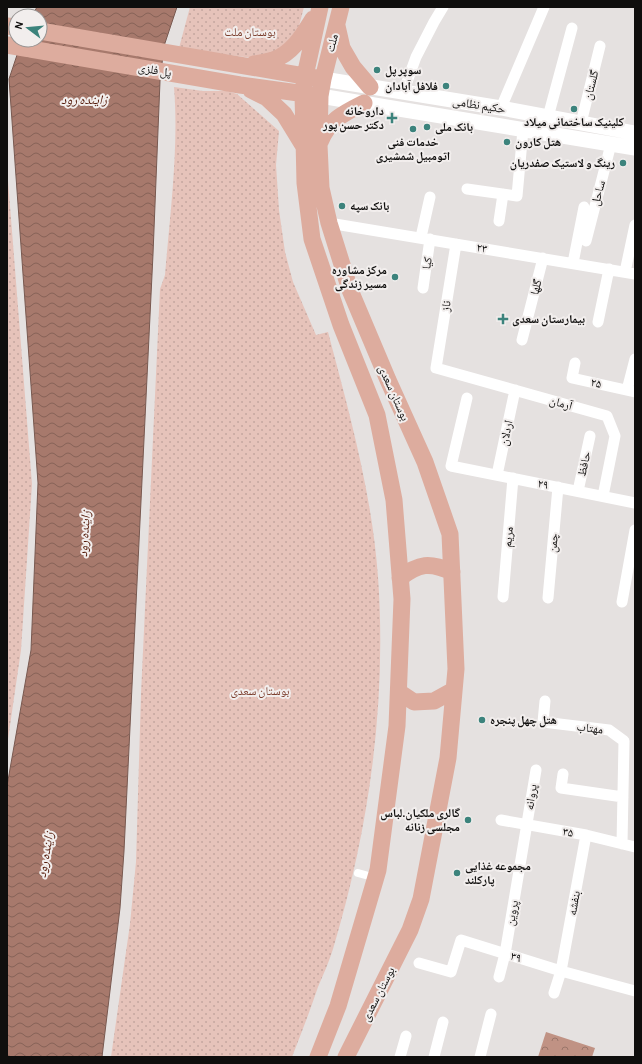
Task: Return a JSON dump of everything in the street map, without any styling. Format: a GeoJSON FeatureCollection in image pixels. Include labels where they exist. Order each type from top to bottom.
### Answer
{"type":"FeatureCollection","features":[{"type":"Feature","properties":{"kind":"main road"},"geometry":{"type":"LineString","coordinates":[[245,66],[273,60],[285,55],[303,37],[320,7]]}},
{"type":"Feature","properties":{"kind":"main road","name":"ملت"},"geometry":{"type":"LineString","coordinates":[[303,94],[305,76],[320,7]]}},
{"type":"Feature","properties":{"kind":"main road","name":"ملت"},"geometry":{"type":"LineString","coordinates":[[320,96],[341,7]]}},
{"type":"Feature","properties":{"kind":"main road"},"geometry":{"type":"LineString","coordinates":[[337,24],[342,48],[353,67],[370,87]]}},
{"type":"Feature","properties":{"kind":"main road","name":"پل فلزی"},"geometry":{"type":"LineString","coordinates":[[48,32],[323,79]]}},
{"type":"Feature","properties":{"kind":"main road","name":"پل فلزی"},"geometry":{"type":"LineString","coordinates":[[7,45],[240,85],[320,96]]}},
{"type":"Feature","properties":{"kind":"main road","name":"حکیم نظامی"},"geometry":{"type":"LineString","coordinates":[[323,79],[501,108],[635,133]]}},
{"type":"Feature","properties":{"kind":"main road"},"geometry":{"type":"LineString","coordinates":[[240,85],[267,98],[284,114],[311,145],[324,133],[332,122],[348,111],[364,103]]}},
{"type":"Feature","properties":{"kind":"main road","name":"بوستان سعدی"},"geometry":{"type":"LineString","coordinates":[[303,94],[311,145],[322,188],[328,223],[350,290],[425,462],[450,534],[452,572],[456,669],[448,758],[421,899],[410,930],[346,1057]]}},
{"type":"Feature","properties":{"kind":"main road","name":"حکیم نظامی"},"geometry":{"type":"LineString","coordinates":[[320,96],[635,148]]}},
{"type":"Feature","properties":{"kind":"main road","name":"بوستان سعدی"},"geometry":{"type":"LineString","coordinates":[[318,1057],[338,1006],[378,870],[397,726],[402,599],[394,500],[377,415],[341,324],[312,239],[305,183],[320,96]]}},
{"type":"Feature","properties":{"kind":"main road"},"geometry":{"type":"LineString","coordinates":[[400,578],[411,569],[423,566],[438,566],[452,572]]}},
{"type":"Feature","properties":{"kind":"main road"},"geometry":{"type":"LineString","coordinates":[[398,692],[414,702],[434,701],[454,690]]}},
{"type":"Feature","properties":{"kind":"street"},"geometry":{"type":"LineString","coordinates":[[403,92],[416,56],[443,7]]}},
{"type":"Feature","properties":{"kind":"street"},"geometry":{"type":"LineString","coordinates":[[501,108],[544,7]]}},
{"type":"Feature","properties":{"kind":"street"},"geometry":{"type":"LineString","coordinates":[[548,117],[572,28]]}},
{"type":"Feature","properties":{"kind":"street","name":"گلستان"},"geometry":{"type":"LineString","coordinates":[[581,123],[600,46]]}},
{"type":"Feature","properties":{"kind":"street"},"geometry":{"type":"LineString","coordinates":[[467,189],[517,196],[523,130]]}},
{"type":"Feature","properties":{"kind":"street","name":"ساحل"},"geometry":{"type":"LineString","coordinates":[[586,241],[611,144]]}},
{"type":"Feature","properties":{"kind":"street"},"geometry":{"type":"LineString","coordinates":[[499,221],[503,194]]}},
{"type":"Feature","properties":{"kind":"street","name":"کیا"},"geometry":{"type":"LineString","coordinates":[[423,288],[430,197]]}},
{"type":"Feature","properties":{"kind":"street"},"geometry":{"type":"LineString","coordinates":[[573,263],[584,207]]}},
{"type":"Feature","properties":{"kind":"street","name":"۲۳"},"geometry":{"type":"LineString","coordinates":[[328,223],[426,238],[630,273]]}},
{"type":"Feature","properties":{"kind":"street"},"geometry":{"type":"LineString","coordinates":[[630,273],[635,225]]}},
{"type":"Feature","properties":{"kind":"street","name":"ناز"},"geometry":{"type":"LineString","coordinates":[[436,368],[456,244]]}},
{"type":"Feature","properties":{"kind":"street","name":"گلها"},"geometry":{"type":"LineString","coordinates":[[522,340],[543,258]]}},
{"type":"Feature","properties":{"kind":"street"},"geometry":{"type":"LineString","coordinates":[[598,322],[609,269]]}},
{"type":"Feature","properties":{"kind":"street"},"geometry":{"type":"LineString","coordinates":[[631,391],[635,359]]}},
{"type":"Feature","properties":{"kind":"street","name":"۲۵"},"geometry":{"type":"LineString","coordinates":[[575,363],[572,378],[631,391]]}},
{"type":"Feature","properties":{"kind":"street","name":"آرمان"},"geometry":{"type":"LineString","coordinates":[[436,368],[607,416],[615,436],[603,496]]}},
{"type":"Feature","properties":{"kind":"street","name":"اردلان"},"geometry":{"type":"LineString","coordinates":[[497,475],[515,390]]}},
{"type":"Feature","properties":{"kind":"street","name":"۲۹"},"geometry":{"type":"LineString","coordinates":[[467,398],[451,466],[635,503]]}},
{"type":"Feature","properties":{"kind":"street","name":"حافظ"},"geometry":{"type":"LineString","coordinates":[[578,491],[590,436]]}},
{"type":"Feature","properties":{"kind":"street","name":"مریم"},"geometry":{"type":"LineString","coordinates":[[503,597],[513,478]]}},
{"type":"Feature","properties":{"kind":"street","name":"چمن"},"geometry":{"type":"LineString","coordinates":[[548,598],[558,487]]}},
{"type":"Feature","properties":{"kind":"street"},"geometry":{"type":"LineString","coordinates":[[622,602],[635,530]]}},
{"type":"Feature","properties":{"kind":"street","name":"مهتاب"},"geometry":{"type":"LineString","coordinates":[[545,701],[543,722],[609,730],[624,740],[622,844]]}},
{"type":"Feature","properties":{"kind":"street","name":"پروانه"},"geometry":{"type":"LineString","coordinates":[[527,824],[536,770]]}},
{"type":"Feature","properties":{"kind":"street"},"geometry":{"type":"LineString","coordinates":[[563,774],[561,788],[623,796]]}},
{"type":"Feature","properties":{"kind":"street","name":"۳۵"},"geometry":{"type":"LineString","coordinates":[[501,820],[635,846]]}},
{"type":"Feature","properties":{"kind":"street","name":"پروین"},"geometry":{"type":"LineString","coordinates":[[499,977],[527,824]]}},
{"type":"Feature","properties":{"kind":"street","name":"بنفشه"},"geometry":{"type":"LineString","coordinates":[[554,993],[561,971],[586,836]]}},
{"type":"Feature","properties":{"kind":"street"},"geometry":{"type":"LineString","coordinates":[[355,871],[376,878]]}},
{"type":"Feature","properties":{"kind":"street","name":"۳۹"},"geometry":{"type":"LineString","coordinates":[[419,963],[451,972],[461,940],[561,971],[635,991]]}},
{"type":"Feature","properties":{"kind":"street"},"geometry":{"type":"LineString","coordinates":[[480,1057],[491,1014]]}},
{"type":"Feature","properties":{"kind":"street"},"geometry":{"type":"LineString","coordinates":[[434,1057],[443,1022]]}},
{"type":"Feature","properties":{"kind":"street"},"geometry":{"type":"LineString","coordinates":[[400,1057],[406,1036]]}},
{"type":"Feature","properties":{"kind":"green space","name":"بوستان ملت"},"geometry":{"type":"Polygon","coordinates":[[[190,7],[304,7],[299,26],[285,45],[268,55],[252,58],[179,48],[190,7]]]}},
{"type":"Feature","properties":{"kind":"green space","name":"بوستان سعدی"},"geometry":{"type":"Polygon","coordinates":[[[174,87],[203,91],[227,91],[237,94],[279,131],[276,165],[279,210],[285,252],[293,282],[316,335],[328,332],[359,453],[371,515],[375,546],[380,624],[380,671],[372,765],[365,812],[346,904],[333,949],[292,1057],[111,1057],[130,924],[136,862],[141,694],[160,289],[165,275],[175,157],[174,87]]]}},
{"type":"Feature","properties":{"kind":"green space"},"geometry":{"type":"Polygon","coordinates":[[[7,168],[32,484],[21,650],[7,746],[7,168]]]}},
{"type":"Feature","properties":{"kind":"green space"},"geometry":{"type":"Polygon","coordinates":[[[546,1032],[595,1048],[592,1057],[538,1057],[546,1032]]]}},
{"type":"Feature","properties":{"kind":"water","name":"زاینده رود"},"geometry":{"type":"Polygon","coordinates":[[[177,7],[164,46],[160,81],[124,851],[120,908],[102,1057],[7,1057],[7,786],[31,650],[38,483],[9,79],[19,48],[48,48],[48,8],[36,8],[177,7]]]}},
{"type":"Feature","properties":{"kind":"place","name":"سوپر پل"},"geometry":{"type":"Point","coordinates":[377,70]}},
{"type":"Feature","properties":{"kind":"place","name":"فلافل آبادان"},"geometry":{"type":"Point","coordinates":[446,86]}},
{"type":"Feature","properties":{"kind":"place","name":"کلینیک ساختمانی میلاد"},"geometry":{"type":"Point","coordinates":[574,109]}},
{"type":"Feature","properties":{"kind":"place","name":"داروخانه دکتر حسن پور"},"geometry":{"type":"Point","coordinates":[392,118]}},
{"type":"Feature","properties":{"kind":"place","name":"بانک ملی"},"geometry":{"type":"Point","coordinates":[427,127]}},
{"type":"Feature","properties":{"kind":"place","name":"خدمات فنی اتومبیل شمشیری"},"geometry":{"type":"Point","coordinates":[413,129]}},
{"type":"Feature","properties":{"kind":"place","name":"هتل کارون"},"geometry":{"type":"Point","coordinates":[507,142]}},
{"type":"Feature","properties":{"kind":"place","name":"رینگ و لاستیک صفدریان"},"geometry":{"type":"Point","coordinates":[623,163]}},
{"type":"Feature","properties":{"kind":"place","name":"بانک سپه"},"geometry":{"type":"Point","coordinates":[342,206]}},
{"type":"Feature","properties":{"kind":"place","name":"مرکز مشاوره مسیر زندگی"},"geometry":{"type":"Point","coordinates":[395,277]}},
{"type":"Feature","properties":{"kind":"place","name":"بیمارستان سعدی"},"geometry":{"type":"Point","coordinates":[503,319]}},
{"type":"Feature","properties":{"kind":"place","name":"هتل چهل پنجره"},"geometry":{"type":"Point","coordinates":[482,720]}},
{"type":"Feature","properties":{"kind":"place","name":"گالری ملکیان.لباس مجلسی زنانه"},"geometry":{"type":"Point","coordinates":[468,820]}},
{"type":"Feature","properties":{"kind":"place","name":"مجموعه غذایی پارکلند"},"geometry":{"type":"Point","coordinates":[457,873]}}]}
